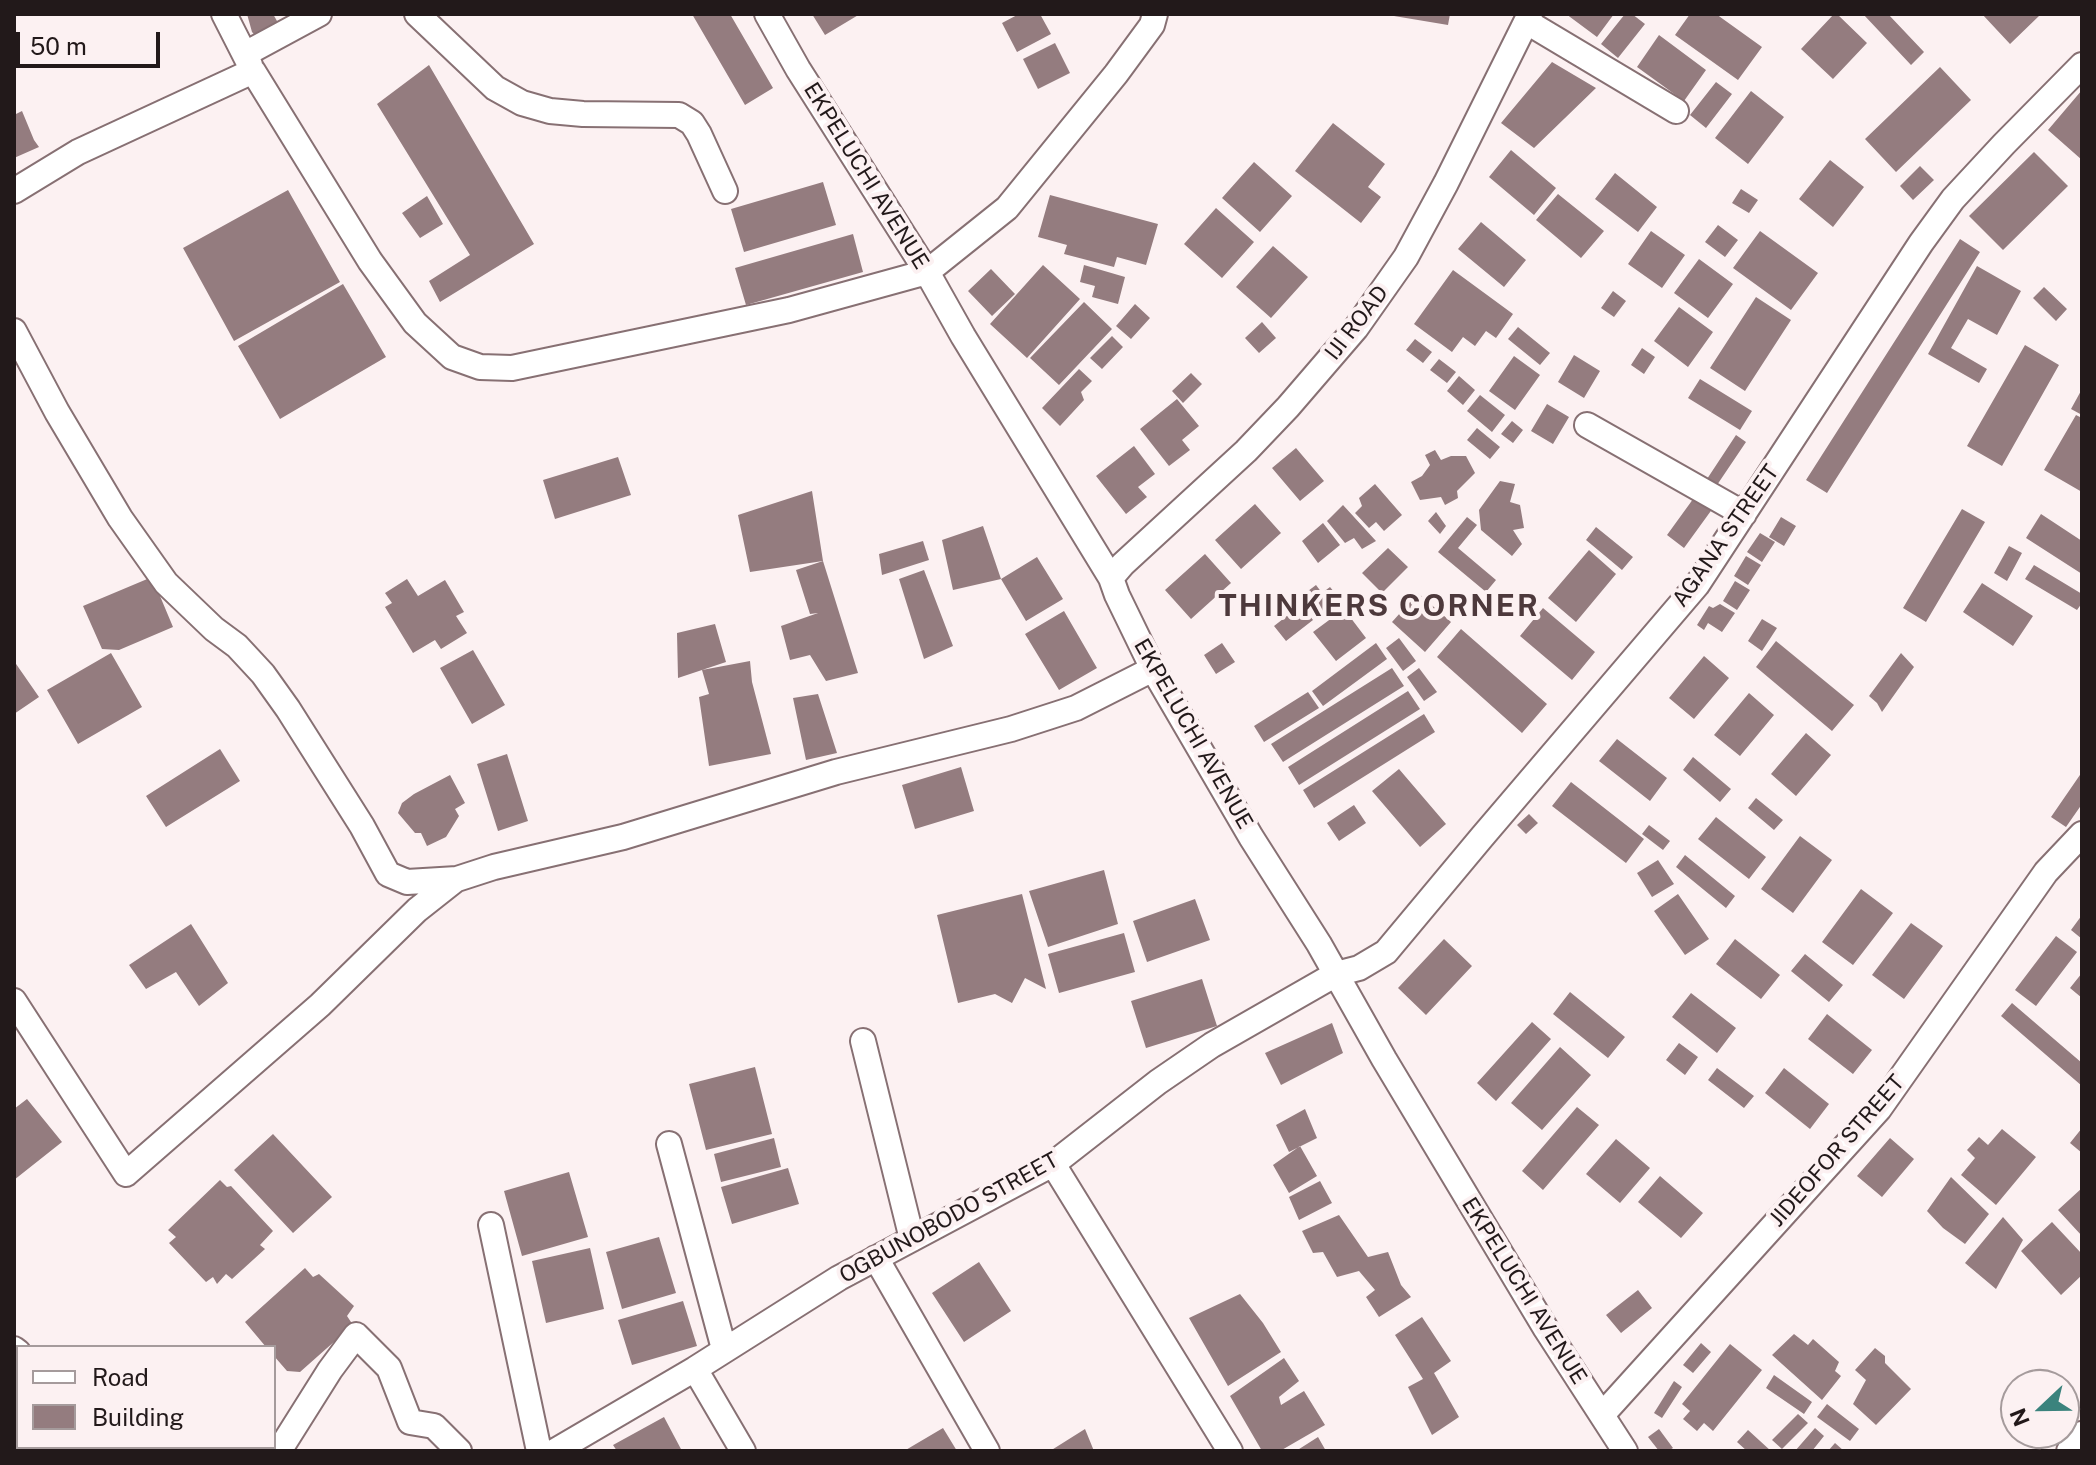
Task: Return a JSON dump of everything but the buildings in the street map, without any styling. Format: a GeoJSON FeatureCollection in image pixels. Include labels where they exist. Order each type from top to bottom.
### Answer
{"type":"FeatureCollection","features":[{"type":"Feature","properties":{"kind":"street"},"geometry":{"type":"LineString","coordinates":[[224,14],[249,62],[370,261],[415,323],[452,357],[480,367],[512,368],[789,310],[927,272],[1007,208],[1116,74],[1152,25],[1155,14]]}},
{"type":"Feature","properties":{"kind":"street"},"geometry":{"type":"LineString","coordinates":[[14,191],[78,152],[209,91],[319,14]]}},
{"type":"Feature","properties":{"kind":"street"},"geometry":{"type":"LineString","coordinates":[[417,14],[495,88],[522,103],[550,111],[583,114],[679,115],[692,123],[699,134],[725,191]]}},
{"type":"Feature","properties":{"kind":"street","name":"EKPELUCHI AVENUE"},"geometry":{"type":"LineString","coordinates":[[767,14],[1111,578],[1153,669],[1479,1220],[1625,1451]]}},
{"type":"Feature","properties":{"kind":"street"},"geometry":{"type":"LineString","coordinates":[[1528,18],[1676,111]]}},
{"type":"Feature","properties":{"kind":"street","name":"IJI ROAD"},"geometry":{"type":"LineString","coordinates":[[1111,578],[1246,451],[1356,328],[1406,257],[1528,18]]}},
{"type":"Feature","properties":{"kind":"street","name":"AGANA STREET"},"geometry":{"type":"LineString","coordinates":[[1336,974],[1359,968],[1386,952],[1697,585],[1953,199],[2082,65]]}},
{"type":"Feature","properties":{"kind":"street"},"geometry":{"type":"LineString","coordinates":[[14,331],[57,412],[129,531],[166,583],[214,629],[237,646],[263,674],[362,826],[388,874],[407,882],[457,879],[494,867],[623,837],[836,772],[1011,729],[1076,708],[1153,669]]}},
{"type":"Feature","properties":{"kind":"street"},"geometry":{"type":"LineString","coordinates":[[1587,425],[1744,514]]}},
{"type":"Feature","properties":{"kind":"street","name":"JIDEOFOR STREET"},"geometry":{"type":"LineString","coordinates":[[1602,1415],[1879,1109],[2046,872],[2082,834]]}},
{"type":"Feature","properties":{"kind":"street"},"geometry":{"type":"LineString","coordinates":[[14,1001],[126,1174],[320,1005],[417,910],[457,879]]}},
{"type":"Feature","properties":{"kind":"street","name":"OGBUNOBODO STREET"},"geometry":{"type":"LineString","coordinates":[[555,1451],[695,1369],[839,1278],[1053,1164],[1158,1082],[1212,1045],[1336,974]]}},
{"type":"Feature","properties":{"kind":"street"},"geometry":{"type":"LineString","coordinates":[[863,1041],[912,1239]]}},
{"type":"Feature","properties":{"kind":"street"},"geometry":{"type":"LineString","coordinates":[[669,1144],[724,1349]]}},
{"type":"Feature","properties":{"kind":"street"},"geometry":{"type":"LineString","coordinates":[[1053,1164],[1230,1451]]}},
{"type":"Feature","properties":{"kind":"street"},"geometry":{"type":"LineString","coordinates":[[491,1225],[539,1451]]}},
{"type":"Feature","properties":{"kind":"street"},"geometry":{"type":"LineString","coordinates":[[876,1258],[987,1451]]}},
{"type":"Feature","properties":{"kind":"street"},"geometry":{"type":"LineString","coordinates":[[279,1451],[356,1335],[389,1368],[410,1422],[434,1426],[459,1451]]}},
{"type":"Feature","properties":{"kind":"street"},"geometry":{"type":"LineString","coordinates":[[695,1369],[743,1451]]}},
{"type":"Feature","properties":{"kind":"street"},"geometry":{"type":"LineString","coordinates":[[2069,1451],[2082,1434]]}},
{"type":"Feature","properties":{"kind":"district","name":"THINKERS CORNER"},"geometry":{"type":"Point","coordinates":[1379,607]}}]}
